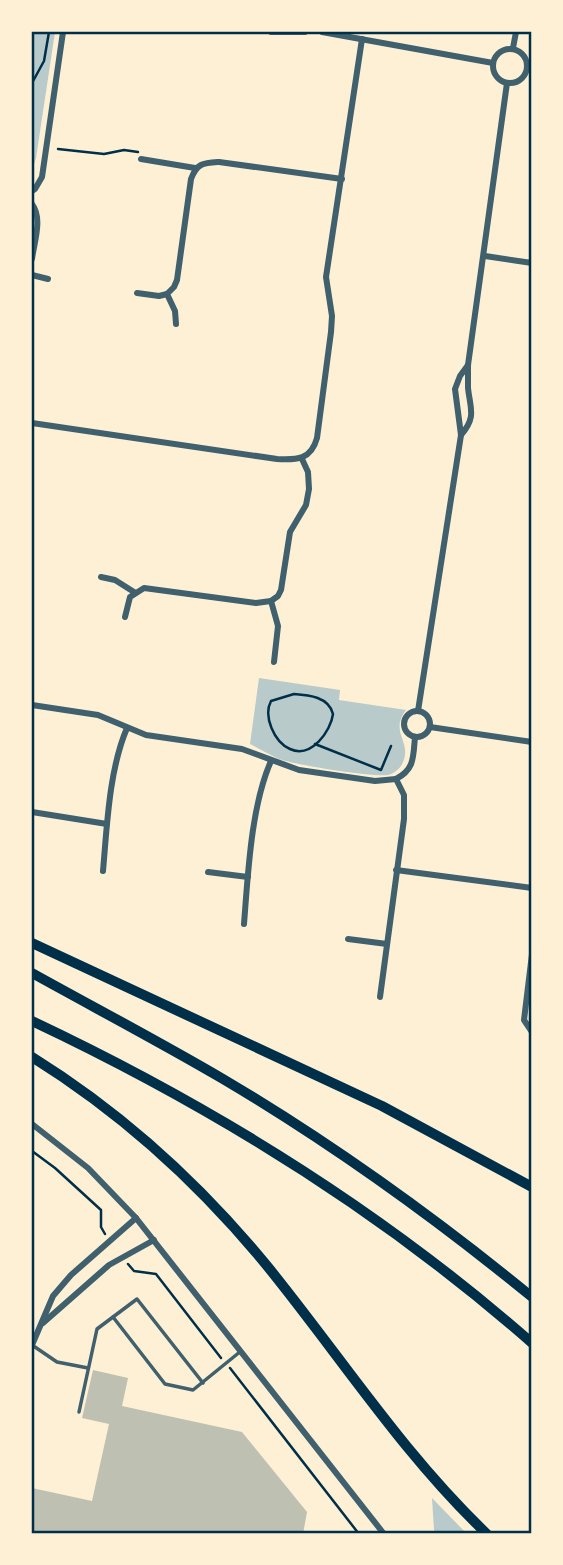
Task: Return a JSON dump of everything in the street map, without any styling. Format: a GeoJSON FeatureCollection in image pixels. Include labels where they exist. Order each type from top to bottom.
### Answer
{"type":"FeatureCollection","features":[{"type":"Feature","properties":{"kind":"highway"},"geometry":{"type":"LineString","coordinates":[[32,943],[357,1094],[531,1187]]}},
{"type":"Feature","properties":{"kind":"highway"},"geometry":{"type":"LineString","coordinates":[[32,973],[223,1079],[331,1148],[457,1236],[531,1297]]}},
{"type":"Feature","properties":{"kind":"highway"},"geometry":{"type":"LineString","coordinates":[[32,1021],[162,1087],[311,1177],[479,1298],[531,1343]]}},
{"type":"Feature","properties":{"kind":"highway"},"geometry":{"type":"LineString","coordinates":[[32,1056],[111,1111],[194,1185],[234,1227],[270,1269],[436,1482],[487,1534]]}},
{"type":"Feature","properties":{"kind":"street"},"geometry":{"type":"LineString","coordinates":[[32,191],[42,177],[63,32]]}},
{"type":"Feature","properties":{"kind":"street"},"geometry":{"type":"LineString","coordinates":[[271,32],[305,32]]}},
{"type":"Feature","properties":{"kind":"street"},"geometry":{"type":"LineString","coordinates":[[322,32],[493,63]]}},
{"type":"Feature","properties":{"kind":"street"},"geometry":{"type":"LineString","coordinates":[[513,48],[516,32]]}},
{"type":"Feature","properties":{"kind":"street"},"geometry":{"type":"LineString","coordinates":[[32,422],[277,459],[302,459],[312,452],[317,438],[331,332],[332,316],[326,277],[362,39]]}},
{"type":"Feature","properties":{"kind":"street"},"geometry":{"type":"LineString","coordinates":[[513,48],[526,57],[530,68],[523,78],[507,83],[495,73],[493,63],[498,53],[513,48]]}},
{"type":"Feature","properties":{"kind":"street"},"geometry":{"type":"LineString","coordinates":[[461,435],[468,427],[472,411],[468,365],[507,83]]}},
{"type":"Feature","properties":{"kind":"street"},"geometry":{"type":"LineString","coordinates":[[141,159],[195,167]]}},
{"type":"Feature","properties":{"kind":"street"},"geometry":{"type":"LineString","coordinates":[[137,293],[159,296],[167,294],[174,287],[191,179],[195,167],[201,163],[219,162],[342,179]]}},
{"type":"Feature","properties":{"kind":"street"},"geometry":{"type":"LineString","coordinates":[[32,204],[36,209],[37,226],[32,259]]}},
{"type":"Feature","properties":{"kind":"street"},"geometry":{"type":"LineString","coordinates":[[485,256],[531,263]]}},
{"type":"Feature","properties":{"kind":"street"},"geometry":{"type":"LineString","coordinates":[[32,275],[48,279]]}},
{"type":"Feature","properties":{"kind":"street"},"geometry":{"type":"LineString","coordinates":[[167,294],[175,311],[176,324]]}},
{"type":"Feature","properties":{"kind":"street"},"geometry":{"type":"LineString","coordinates":[[418,711],[461,435],[455,389],[468,365]]}},
{"type":"Feature","properties":{"kind":"street"},"geometry":{"type":"LineString","coordinates":[[125,617],[127,603],[134,592],[150,588],[256,603],[271,601],[278,596],[290,532],[308,497],[308,472],[302,459]]}},
{"type":"Feature","properties":{"kind":"street"},"geometry":{"type":"LineString","coordinates":[[101,577],[115,580],[134,592]]}},
{"type":"Feature","properties":{"kind":"street"},"geometry":{"type":"LineString","coordinates":[[271,601],[278,626],[274,662]]}},
{"type":"Feature","properties":{"kind":"street"},"geometry":{"type":"LineString","coordinates":[[32,705],[98,715],[153,737],[242,749],[299,770],[375,780],[396,779],[406,774],[412,764],[415,737]]}},
{"type":"Feature","properties":{"kind":"street"},"geometry":{"type":"LineString","coordinates":[[418,711],[426,715],[430,727],[425,735],[415,737],[405,730],[404,723],[410,713],[418,711]]}},
{"type":"Feature","properties":{"kind":"street"},"geometry":{"type":"LineString","coordinates":[[430,727],[531,742]]}},
{"type":"Feature","properties":{"kind":"street"},"geometry":{"type":"LineString","coordinates":[[103,871],[117,757],[127,728]]}},
{"type":"Feature","properties":{"kind":"street"},"geometry":{"type":"LineString","coordinates":[[244,924],[248,877],[263,779],[271,761]]}},
{"type":"Feature","properties":{"kind":"street"},"geometry":{"type":"LineString","coordinates":[[380,997],[405,805],[404,795],[396,779]]}},
{"type":"Feature","properties":{"kind":"street"},"geometry":{"type":"LineString","coordinates":[[32,812],[107,824]]}},
{"type":"Feature","properties":{"kind":"street"},"geometry":{"type":"LineString","coordinates":[[396,870],[531,888]]}},
{"type":"Feature","properties":{"kind":"street"},"geometry":{"type":"LineString","coordinates":[[208,872],[248,877]]}},
{"type":"Feature","properties":{"kind":"street"},"geometry":{"type":"LineString","coordinates":[[348,939],[387,944]]}},
{"type":"Feature","properties":{"kind":"street"},"geometry":{"type":"LineString","coordinates":[[531,954],[524,1020],[531,1032]]}},
{"type":"Feature","properties":{"kind":"street"},"geometry":{"type":"LineString","coordinates":[[32,1124],[88,1168],[136,1218],[384,1534]]}},
{"type":"Feature","properties":{"kind":"street"},"geometry":{"type":"LineString","coordinates":[[32,1345],[53,1296],[71,1275],[136,1218]]}},
{"type":"Feature","properties":{"kind":"street"},"geometry":{"type":"LineString","coordinates":[[39,1326],[108,1265],[154,1240]]}},
{"type":"Feature","properties":{"kind":"lane"},"geometry":{"type":"LineString","coordinates":[[79,1412],[96,1329],[137,1299],[203,1384]]}},
{"type":"Feature","properties":{"kind":"lane"},"geometry":{"type":"LineString","coordinates":[[113,1317],[165,1384],[193,1390],[241,1352]]}},
{"type":"Feature","properties":{"kind":"lane"},"geometry":{"type":"LineString","coordinates":[[32,1345],[57,1362],[88,1368]]}},
{"type":"Feature","properties":{"kind":"path"},"geometry":{"type":"LineString","coordinates":[[32,83],[44,61],[49,32]]}},
{"type":"Feature","properties":{"kind":"path"},"geometry":{"type":"LineString","coordinates":[[58,149],[104,154],[124,150],[148,153]]}},
{"type":"Feature","properties":{"kind":"path"},"geometry":{"type":"LineString","coordinates":[[294,694],[313,697],[328,704],[333,709],[333,719],[327,733],[315,744],[306,750],[296,751],[278,739],[268,715],[271,701],[294,694]]}},
{"type":"Feature","properties":{"kind":"path"},"geometry":{"type":"LineString","coordinates":[[315,744],[381,770],[391,746]]}},
{"type":"Feature","properties":{"kind":"path"},"geometry":{"type":"LineString","coordinates":[[32,1151],[101,1210],[101,1227],[109,1242]]}},
{"type":"Feature","properties":{"kind":"path"},"geometry":{"type":"LineString","coordinates":[[122,1258],[134,1271],[156,1274],[359,1534]]}},
{"type":"Feature","properties":{"kind":"shaded area"},"geometry":{"type":"Polygon","coordinates":[[[32,32],[55,32],[32,171],[32,32]]]}},
{"type":"Feature","properties":{"kind":"shaded area"},"geometry":{"type":"Polygon","coordinates":[[[259,678],[340,690],[339,700],[406,710],[400,726],[405,750],[401,766],[388,775],[333,770],[279,759],[250,744],[259,678]]]}},
{"type":"Feature","properties":{"kind":"shaded area"},"geometry":{"type":"Polygon","coordinates":[[[432,1498],[466,1533],[438,1533],[434,1530],[432,1498]]]}},
{"type":"Feature","properties":{"kind":"building"},"geometry":{"type":"Polygon","coordinates":[[[93,1370],[128,1378],[122,1406],[242,1432],[307,1512],[303,1534],[32,1534],[32,1488],[92,1501],[109,1424],[82,1418],[93,1370]]]}}]}
